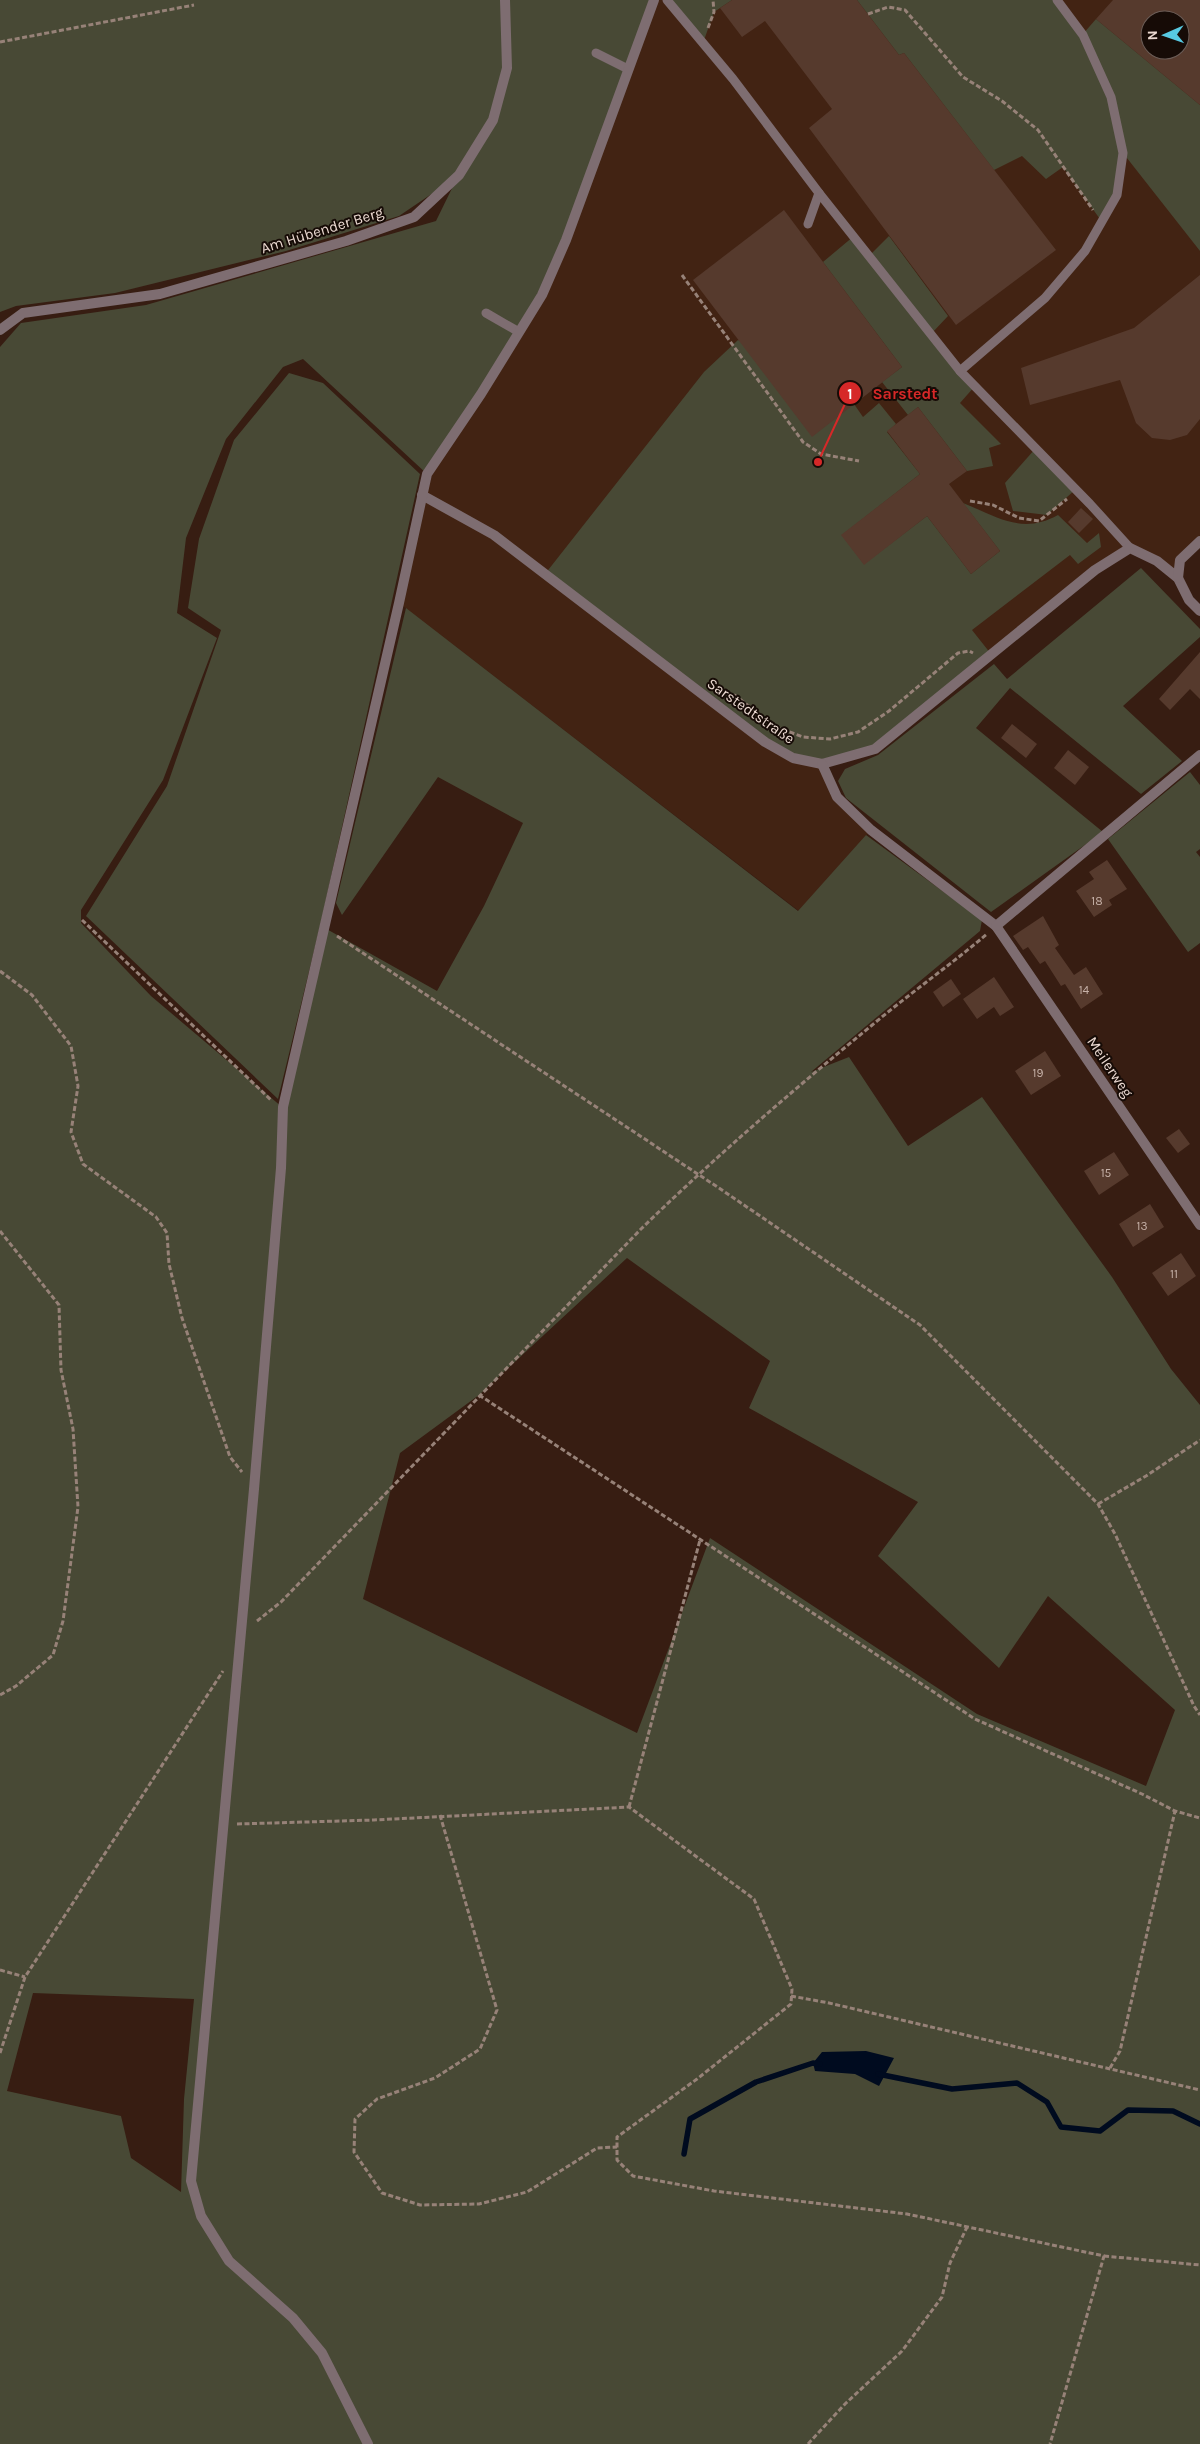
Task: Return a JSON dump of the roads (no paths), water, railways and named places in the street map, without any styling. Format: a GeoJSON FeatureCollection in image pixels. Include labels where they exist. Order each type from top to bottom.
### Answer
{"type":"FeatureCollection","features":[{"type":"Feature","properties":{"kind":"street","name":"Am Hübender Berg"},"geometry":{"type":"LineString","coordinates":[[0,330],[23,313],[160,294],[346,241],[414,216],[459,176],[493,120],[507,68],[505,0]]}},
{"type":"Feature","properties":{"kind":"street"},"geometry":{"type":"LineString","coordinates":[[368,2444],[322,2352],[293,2318],[229,2261],[202,2216],[191,2180],[238,1647],[254,1489],[281,1168],[283,1111],[427,474],[542,294],[566,240],[654,0]]}},
{"type":"Feature","properties":{"kind":"street","name":"Sarstedtstraße"},"geometry":{"type":"LineString","coordinates":[[422,495],[494,535],[764,742],[793,758],[822,764],[875,749],[1095,570],[1130,548]]}},
{"type":"Feature","properties":{"kind":"street"},"geometry":{"type":"LineString","coordinates":[[1178,578],[1180,560],[1200,541]]}},
{"type":"Feature","properties":{"kind":"street"},"geometry":{"type":"LineString","coordinates":[[1130,548],[1158,561],[1178,578],[1188,600],[1200,611]]}},
{"type":"Feature","properties":{"kind":"street"},"geometry":{"type":"LineString","coordinates":[[996,926],[1200,755]]}},
{"type":"Feature","properties":{"kind":"street","name":"Meilerweg"},"geometry":{"type":"LineString","coordinates":[[822,764],[837,796],[872,830],[996,926],[1200,1224]]}},
{"type":"Feature","properties":{"kind":"lane"},"geometry":{"type":"LineString","coordinates":[[667,0],[703,43],[960,371],[1076,489],[1130,548]]}},
{"type":"Feature","properties":{"kind":"lane"},"geometry":{"type":"LineString","coordinates":[[960,371],[1045,298],[1085,250],[1118,195],[1123,153],[1111,97],[1083,35],[1057,0]]}},
{"type":"Feature","properties":{"kind":"lane"},"geometry":{"type":"LineString","coordinates":[[596,53],[628,69]]}},
{"type":"Feature","properties":{"kind":"lane"},"geometry":{"type":"LineString","coordinates":[[808,224],[819,193]]}},
{"type":"Feature","properties":{"kind":"lane"},"geometry":{"type":"LineString","coordinates":[[486,313],[519,332]]}},
{"type":"Feature","properties":{"kind":"water"},"geometry":{"type":"Polygon","coordinates":[[[866,2051],[894,2058],[879,2086],[855,2074],[815,2071],[813,2063],[822,2052],[866,2051]]]}},
{"type":"Feature","properties":{"kind":"waterway"},"geometry":{"type":"LineString","coordinates":[[684,2154],[690,2119],[756,2082],[813,2063],[820,2064]]}},
{"type":"Feature","properties":{"kind":"waterway"},"geometry":{"type":"LineString","coordinates":[[878,2074],[952,2089],[1017,2083],[1047,2102],[1061,2127],[1100,2131],[1128,2110],[1173,2111],[1200,2124]]}},
{"type":"Feature","properties":{"kind":"place","name":"Sarstedt"},"geometry":{"type":"Point","coordinates":[818,462]}}]}
